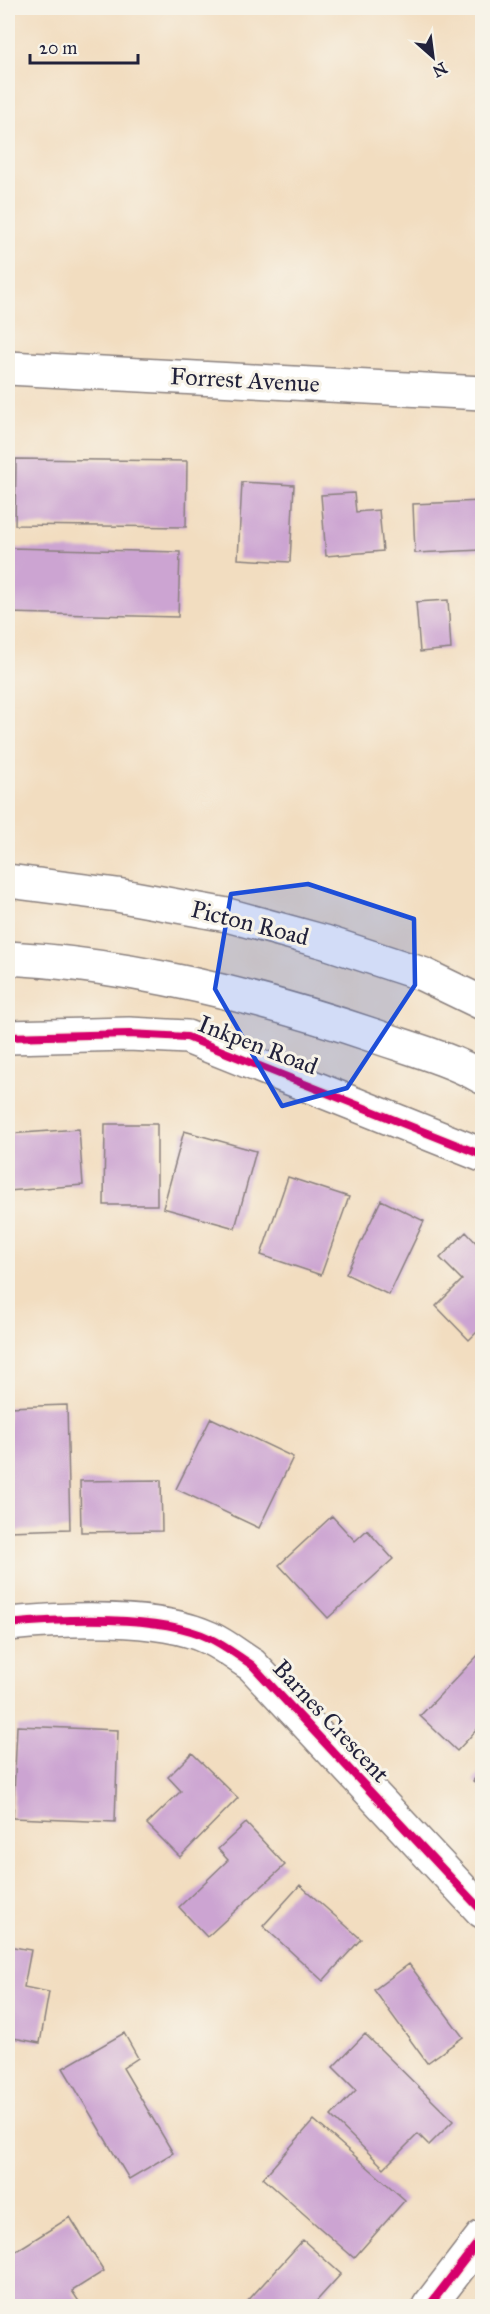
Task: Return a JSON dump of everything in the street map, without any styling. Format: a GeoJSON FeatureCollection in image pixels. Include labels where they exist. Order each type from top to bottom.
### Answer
{"type":"FeatureCollection","features":[{"type":"Feature","properties":{"kind":"main road","name":"Forrest Avenue"},"geometry":{"type":"LineString","coordinates":[[8,368],[483,393]]}},
{"type":"Feature","properties":{"kind":"main road","name":"Picton Road"},"geometry":{"type":"LineString","coordinates":[[8,881],[117,895],[227,915],[325,942],[422,974],[483,1003]]}},
{"type":"Feature","properties":{"kind":"main road"},"geometry":{"type":"LineString","coordinates":[[8,958],[64,962],[208,986],[333,1022],[460,1065],[483,1077]]}},
{"type":"Feature","properties":{"kind":"main road","name":"Inkpen Road"},"geometry":{"type":"LineString","coordinates":[[8,1037],[159,1034],[187,1038],[483,1155]]}},
{"type":"Feature","properties":{"kind":"main road","name":"Barnes Crescent"},"geometry":{"type":"LineString","coordinates":[[8,1624],[63,1619],[169,1625],[208,1638],[252,1665],[483,1911]]}},
{"type":"Feature","properties":{"kind":"main road"},"geometry":{"type":"LineString","coordinates":[[429,2307],[483,2237]]}},
{"type":"Feature","properties":{"kind":"highlighted area"},"geometry":{"type":"Polygon","coordinates":[[[308,884],[414,919],[415,985],[347,1088],[282,1106],[215,989],[231,894],[308,884]]]}},
{"type":"Feature","properties":{"kind":"building"},"geometry":{"type":"Polygon","coordinates":[[[16,459],[187,461],[186,527],[15,525],[16,459]]]}},
{"type":"Feature","properties":{"kind":"building"},"geometry":{"type":"Polygon","coordinates":[[[242,482],[294,485],[290,562],[238,559],[242,482]]]}},
{"type":"Feature","properties":{"kind":"building"},"geometry":{"type":"Polygon","coordinates":[[[354,493],[356,512],[379,510],[383,551],[326,556],[321,495],[354,493]]]}},
{"type":"Feature","properties":{"kind":"building"},"geometry":{"type":"Polygon","coordinates":[[[482,501],[482,550],[415,553],[413,504],[482,501]]]}},
{"type":"Feature","properties":{"kind":"building"},"geometry":{"type":"Polygon","coordinates":[[[10,548],[180,552],[178,617],[8,613],[10,548]]]}},
{"type":"Feature","properties":{"kind":"building"},"geometry":{"type":"Polygon","coordinates":[[[448,600],[451,649],[420,652],[416,602],[448,600]]]}},
{"type":"Feature","properties":{"kind":"building"},"geometry":{"type":"Polygon","coordinates":[[[105,1124],[157,1124],[157,1205],[104,1205],[105,1124]]]}},
{"type":"Feature","properties":{"kind":"building"},"geometry":{"type":"Polygon","coordinates":[[[79,1129],[83,1185],[8,1191],[8,1134],[79,1129]]]}},
{"type":"Feature","properties":{"kind":"building"},"geometry":{"type":"Polygon","coordinates":[[[184,1131],[256,1151],[235,1228],[163,1208],[184,1131]]]}},
{"type":"Feature","properties":{"kind":"building"},"geometry":{"type":"Polygon","coordinates":[[[288,1177],[349,1197],[321,1275],[261,1255],[288,1177]]]}},
{"type":"Feature","properties":{"kind":"building"},"geometry":{"type":"Polygon","coordinates":[[[381,1200],[424,1221],[389,1295],[346,1274],[381,1200]]]}},
{"type":"Feature","properties":{"kind":"building"},"geometry":{"type":"Polygon","coordinates":[[[466,1232],[482,1249],[482,1327],[469,1340],[436,1306],[462,1280],[440,1258],[466,1232]]]}},
{"type":"Feature","properties":{"kind":"building"},"geometry":{"type":"Polygon","coordinates":[[[67,1405],[70,1529],[8,1531],[8,1407],[67,1405]]]}},
{"type":"Feature","properties":{"kind":"building"},"geometry":{"type":"Polygon","coordinates":[[[211,1418],[293,1457],[259,1528],[176,1489],[211,1418]]]}},
{"type":"Feature","properties":{"kind":"building"},"geometry":{"type":"Polygon","coordinates":[[[161,1480],[162,1531],[81,1532],[80,1481],[161,1480]]]}},
{"type":"Feature","properties":{"kind":"building"},"geometry":{"type":"Polygon","coordinates":[[[332,1516],[355,1541],[367,1530],[393,1559],[328,1618],[279,1565],[332,1516]]]}},
{"type":"Feature","properties":{"kind":"building"},"geometry":{"type":"Polygon","coordinates":[[[482,1651],[482,1724],[457,1751],[420,1716],[482,1651]]]}},
{"type":"Feature","properties":{"kind":"building"},"geometry":{"type":"Polygon","coordinates":[[[17,1726],[118,1730],[115,1822],[13,1818],[17,1726]]]}},
{"type":"Feature","properties":{"kind":"building"},"geometry":{"type":"Polygon","coordinates":[[[192,1753],[238,1798],[180,1857],[147,1824],[181,1791],[168,1777],[192,1753]]]}},
{"type":"Feature","properties":{"kind":"building"},"geometry":{"type":"Polygon","coordinates":[[[482,1769],[482,1789],[473,1781],[482,1769]]]}},
{"type":"Feature","properties":{"kind":"building"},"geometry":{"type":"Polygon","coordinates":[[[246,1823],[285,1865],[207,1937],[179,1907],[228,1860],[218,1849],[246,1823]]]}},
{"type":"Feature","properties":{"kind":"building"},"geometry":{"type":"Polygon","coordinates":[[[300,1885],[361,1939],[323,1981],[263,1926],[300,1885]]]}},
{"type":"Feature","properties":{"kind":"building"},"geometry":{"type":"Polygon","coordinates":[[[8,1946],[31,1950],[24,1987],[49,1992],[40,2043],[8,2037],[8,1946]]]}},
{"type":"Feature","properties":{"kind":"building"},"geometry":{"type":"Polygon","coordinates":[[[409,1964],[463,2037],[427,2063],[374,1990],[409,1964]]]}},
{"type":"Feature","properties":{"kind":"building"},"geometry":{"type":"Polygon","coordinates":[[[124,2033],[138,2058],[123,2068],[173,2153],[129,2179],[63,2068],[124,2033]]]}},
{"type":"Feature","properties":{"kind":"building"},"geometry":{"type":"Polygon","coordinates":[[[365,2034],[453,2121],[429,2145],[418,2134],[384,2168],[331,2116],[356,2090],[333,2067],[365,2034]]]}},
{"type":"Feature","properties":{"kind":"building"},"geometry":{"type":"Polygon","coordinates":[[[314,2120],[405,2200],[354,2258],[263,2178],[314,2120]]]}},
{"type":"Feature","properties":{"kind":"building"},"geometry":{"type":"Polygon","coordinates":[[[70,2217],[104,2271],[72,2291],[82,2306],[8,2306],[8,2256],[70,2217]]]}},
{"type":"Feature","properties":{"kind":"building"},"geometry":{"type":"Polygon","coordinates":[[[303,2240],[341,2274],[312,2306],[245,2306],[244,2305],[303,2240]]]}},
{"type":"Feature","properties":{"kind":"cycle path"},"geometry":{"type":"LineString","coordinates":[[8,1037],[129,1034],[187,1037],[482,1155]]}},
{"type":"Feature","properties":{"kind":"cycle path"},"geometry":{"type":"LineString","coordinates":[[8,1624],[82,1620],[138,1622],[188,1630],[220,1644],[252,1665],[482,1911]]}},
{"type":"Feature","properties":{"kind":"cycle path"},"geometry":{"type":"LineString","coordinates":[[429,2306],[482,2237]]}}]}
